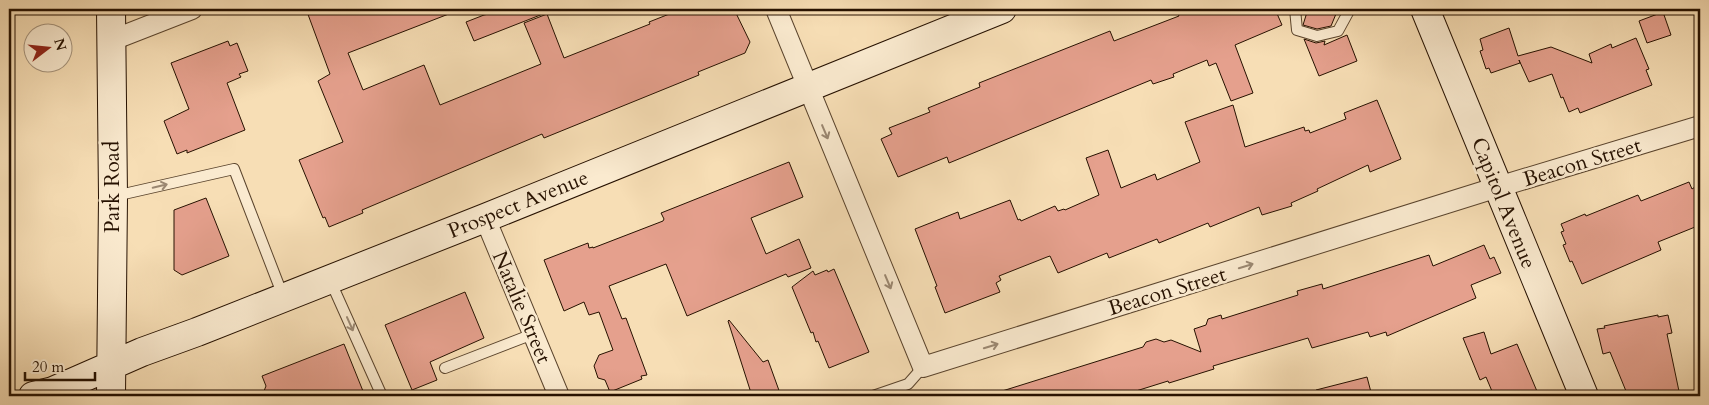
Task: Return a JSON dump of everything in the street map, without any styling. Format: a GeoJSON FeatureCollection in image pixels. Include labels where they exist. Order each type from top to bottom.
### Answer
{"type":"FeatureCollection","features":[{"type":"Feature","properties":{"kind":"main road","name":"Park Road"},"geometry":{"type":"LineString","coordinates":[[110,9],[113,197],[111,396]]}},
{"type":"Feature","properties":{"kind":"main road","name":"Prospect Avenue"},"geometry":{"type":"LineString","coordinates":[[33,396],[53,391],[142,352],[485,218],[1002,9]]}},
{"type":"Feature","properties":{"kind":"main road","name":"Capitol Avenue"},"geometry":{"type":"LineString","coordinates":[[1425,9],[1584,396]]}},
{"type":"Feature","properties":{"kind":"street"},"geometry":{"type":"LineString","coordinates":[[110,41],[192,9]]}},
{"type":"Feature","properties":{"kind":"street"},"geometry":{"type":"LineString","coordinates":[[776,9],[923,367]]}},
{"type":"Feature","properties":{"kind":"street","name":"Beacon Street"},"geometry":{"type":"LineString","coordinates":[[923,367],[1498,187],[1700,126]]}},
{"type":"Feature","properties":{"kind":"street","name":"Natalie Street"},"geometry":{"type":"LineString","coordinates":[[485,218],[559,396]]}},
{"type":"Feature","properties":{"kind":"lane"},"geometry":{"type":"LineString","coordinates":[[1295,9],[1297,30],[1317,36],[1338,32],[1350,9]]}},
{"type":"Feature","properties":{"kind":"lane"},"geometry":{"type":"LineString","coordinates":[[113,197],[234,169],[283,297]]}},
{"type":"Feature","properties":{"kind":"lane"},"geometry":{"type":"LineString","coordinates":[[330,279],[382,396]]}},
{"type":"Feature","properties":{"kind":"lane"},"geometry":{"type":"LineString","coordinates":[[445,368],[533,334]]}},
{"type":"Feature","properties":{"kind":"lane"},"geometry":{"type":"LineString","coordinates":[[873,396],[908,384],[923,367]]}},
{"type":"Feature","properties":{"kind":"building"},"geometry":{"type":"Polygon","coordinates":[[[306,9],[458,9],[348,53],[363,90],[424,65],[440,105],[541,64],[524,23],[547,14],[564,58],[650,24],[649,22],[682,9],[734,9],[750,42],[745,53],[698,72],[699,75],[544,138],[542,134],[362,210],[363,213],[329,227],[325,217],[323,218],[299,160],[343,142],[318,81],[330,74],[306,9]]]}},
{"type":"Feature","properties":{"kind":"building"},"geometry":{"type":"Polygon","coordinates":[[[510,9],[547,9],[548,12],[474,41],[466,22],[484,15],[510,9]]]}},
{"type":"Feature","properties":{"kind":"building"},"geometry":{"type":"Polygon","coordinates":[[[1176,9],[1275,9],[1282,25],[1235,45],[1253,93],[1231,101],[1216,63],[1209,66],[1207,60],[1173,74],[1174,77],[1153,84],[1151,80],[949,163],[947,157],[898,177],[881,139],[892,134],[889,128],[930,112],[928,108],[980,87],[979,83],[1110,31],[1114,41],[1179,16],[1176,9]]]}},
{"type":"Feature","properties":{"kind":"building"},"geometry":{"type":"Polygon","coordinates":[[[1308,9],[1338,9],[1331,26],[1317,29],[1303,25],[1308,9]]]}},
{"type":"Feature","properties":{"kind":"building"},"geometry":{"type":"Polygon","coordinates":[[[1663,12],[1671,35],[1647,43],[1639,21],[1663,12]]]}},
{"type":"Feature","properties":{"kind":"building"},"geometry":{"type":"Polygon","coordinates":[[[1509,28],[1518,56],[1551,47],[1592,63],[1589,54],[1611,44],[1612,48],[1636,38],[1649,69],[1646,70],[1652,85],[1580,113],[1578,108],[1569,112],[1563,97],[1561,98],[1552,74],[1529,82],[1519,60],[1520,63],[1491,73],[1489,68],[1486,69],[1480,51],[1483,50],[1480,39],[1509,28]]]}},
{"type":"Feature","properties":{"kind":"building"},"geometry":{"type":"Polygon","coordinates":[[[1347,35],[1357,61],[1319,76],[1304,39],[1316,43],[1325,41],[1324,45],[1347,35]]]}},
{"type":"Feature","properties":{"kind":"building"},"geometry":{"type":"Polygon","coordinates":[[[228,41],[230,46],[237,43],[248,71],[239,74],[241,77],[227,83],[245,130],[187,153],[187,150],[177,154],[164,121],[189,109],[171,63],[228,41]]]}},
{"type":"Feature","properties":{"kind":"building"},"geometry":{"type":"Polygon","coordinates":[[[1377,100],[1401,159],[1370,172],[1368,165],[1291,203],[1292,206],[1262,215],[1259,207],[1210,227],[1208,223],[1159,243],[1157,239],[1109,258],[1107,253],[1058,273],[1050,256],[1047,257],[999,276],[1001,280],[996,283],[1000,292],[945,313],[935,287],[937,286],[915,229],[958,212],[960,219],[1010,200],[1018,220],[1020,219],[1021,221],[1055,206],[1058,211],[1065,210],[1099,195],[1086,158],[1108,150],[1121,188],[1155,174],[1157,180],[1200,162],[1185,122],[1233,105],[1245,147],[1304,127],[1305,131],[1309,130],[1310,133],[1346,119],[1344,113],[1377,100]]]}},
{"type":"Feature","properties":{"kind":"building"},"geometry":{"type":"Polygon","coordinates":[[[789,162],[803,197],[751,218],[766,254],[799,239],[811,268],[788,277],[786,274],[687,316],[666,264],[609,286],[622,319],[626,318],[647,375],[641,376],[642,379],[610,392],[605,380],[598,378],[594,366],[599,355],[613,350],[599,312],[589,315],[584,302],[564,311],[544,260],[588,243],[589,248],[593,248],[663,221],[661,213],[789,162]]]}},
{"type":"Feature","properties":{"kind":"building"},"geometry":{"type":"Polygon","coordinates":[[[1689,182],[1692,189],[1695,187],[1700,201],[1700,225],[1658,242],[1661,250],[1582,284],[1563,245],[1566,244],[1561,232],[1564,231],[1561,224],[1638,195],[1641,201],[1689,182]]]}},
{"type":"Feature","properties":{"kind":"building"},"geometry":{"type":"Polygon","coordinates":[[[206,198],[229,256],[182,275],[174,270],[174,210],[206,198]]]}},
{"type":"Feature","properties":{"kind":"building"},"geometry":{"type":"Polygon","coordinates":[[[1484,245],[1490,259],[1494,257],[1501,273],[1471,285],[1476,298],[1387,336],[1386,332],[1370,337],[1368,332],[1312,348],[1308,338],[1213,366],[1214,369],[1169,383],[1168,381],[1120,396],[1000,396],[999,392],[1143,347],[1146,342],[1156,339],[1164,342],[1171,340],[1201,352],[1194,329],[1206,325],[1208,319],[1221,315],[1222,319],[1298,295],[1297,291],[1322,284],[1323,289],[1429,255],[1433,266],[1484,245]]]}},
{"type":"Feature","properties":{"kind":"building"},"geometry":{"type":"Polygon","coordinates":[[[834,269],[869,352],[829,368],[818,341],[816,342],[813,332],[811,333],[792,287],[813,271],[815,275],[834,269]]]}},
{"type":"Feature","properties":{"kind":"building"},"geometry":{"type":"Polygon","coordinates":[[[465,292],[484,338],[430,362],[437,380],[412,390],[385,325],[465,292]]]}},
{"type":"Feature","properties":{"kind":"building"},"geometry":{"type":"Polygon","coordinates":[[[1658,315],[1658,317],[1668,315],[1672,333],[1667,334],[1680,396],[1628,396],[1610,352],[1603,354],[1597,329],[1658,315]]]}},
{"type":"Feature","properties":{"kind":"building"},"geometry":{"type":"Polygon","coordinates":[[[729,320],[763,362],[768,360],[781,396],[752,396],[729,320]]]}},
{"type":"Feature","properties":{"kind":"building"},"geometry":{"type":"Polygon","coordinates":[[[1484,332],[1491,354],[1517,344],[1539,396],[1494,396],[1486,377],[1480,380],[1463,338],[1484,332]]]}},
{"type":"Feature","properties":{"kind":"building"},"geometry":{"type":"Polygon","coordinates":[[[344,344],[365,396],[262,396],[266,386],[262,376],[344,344]]]}},
{"type":"Feature","properties":{"kind":"building"},"geometry":{"type":"Polygon","coordinates":[[[1367,377],[1372,396],[1317,396],[1316,390],[1367,377]]]}}]}
